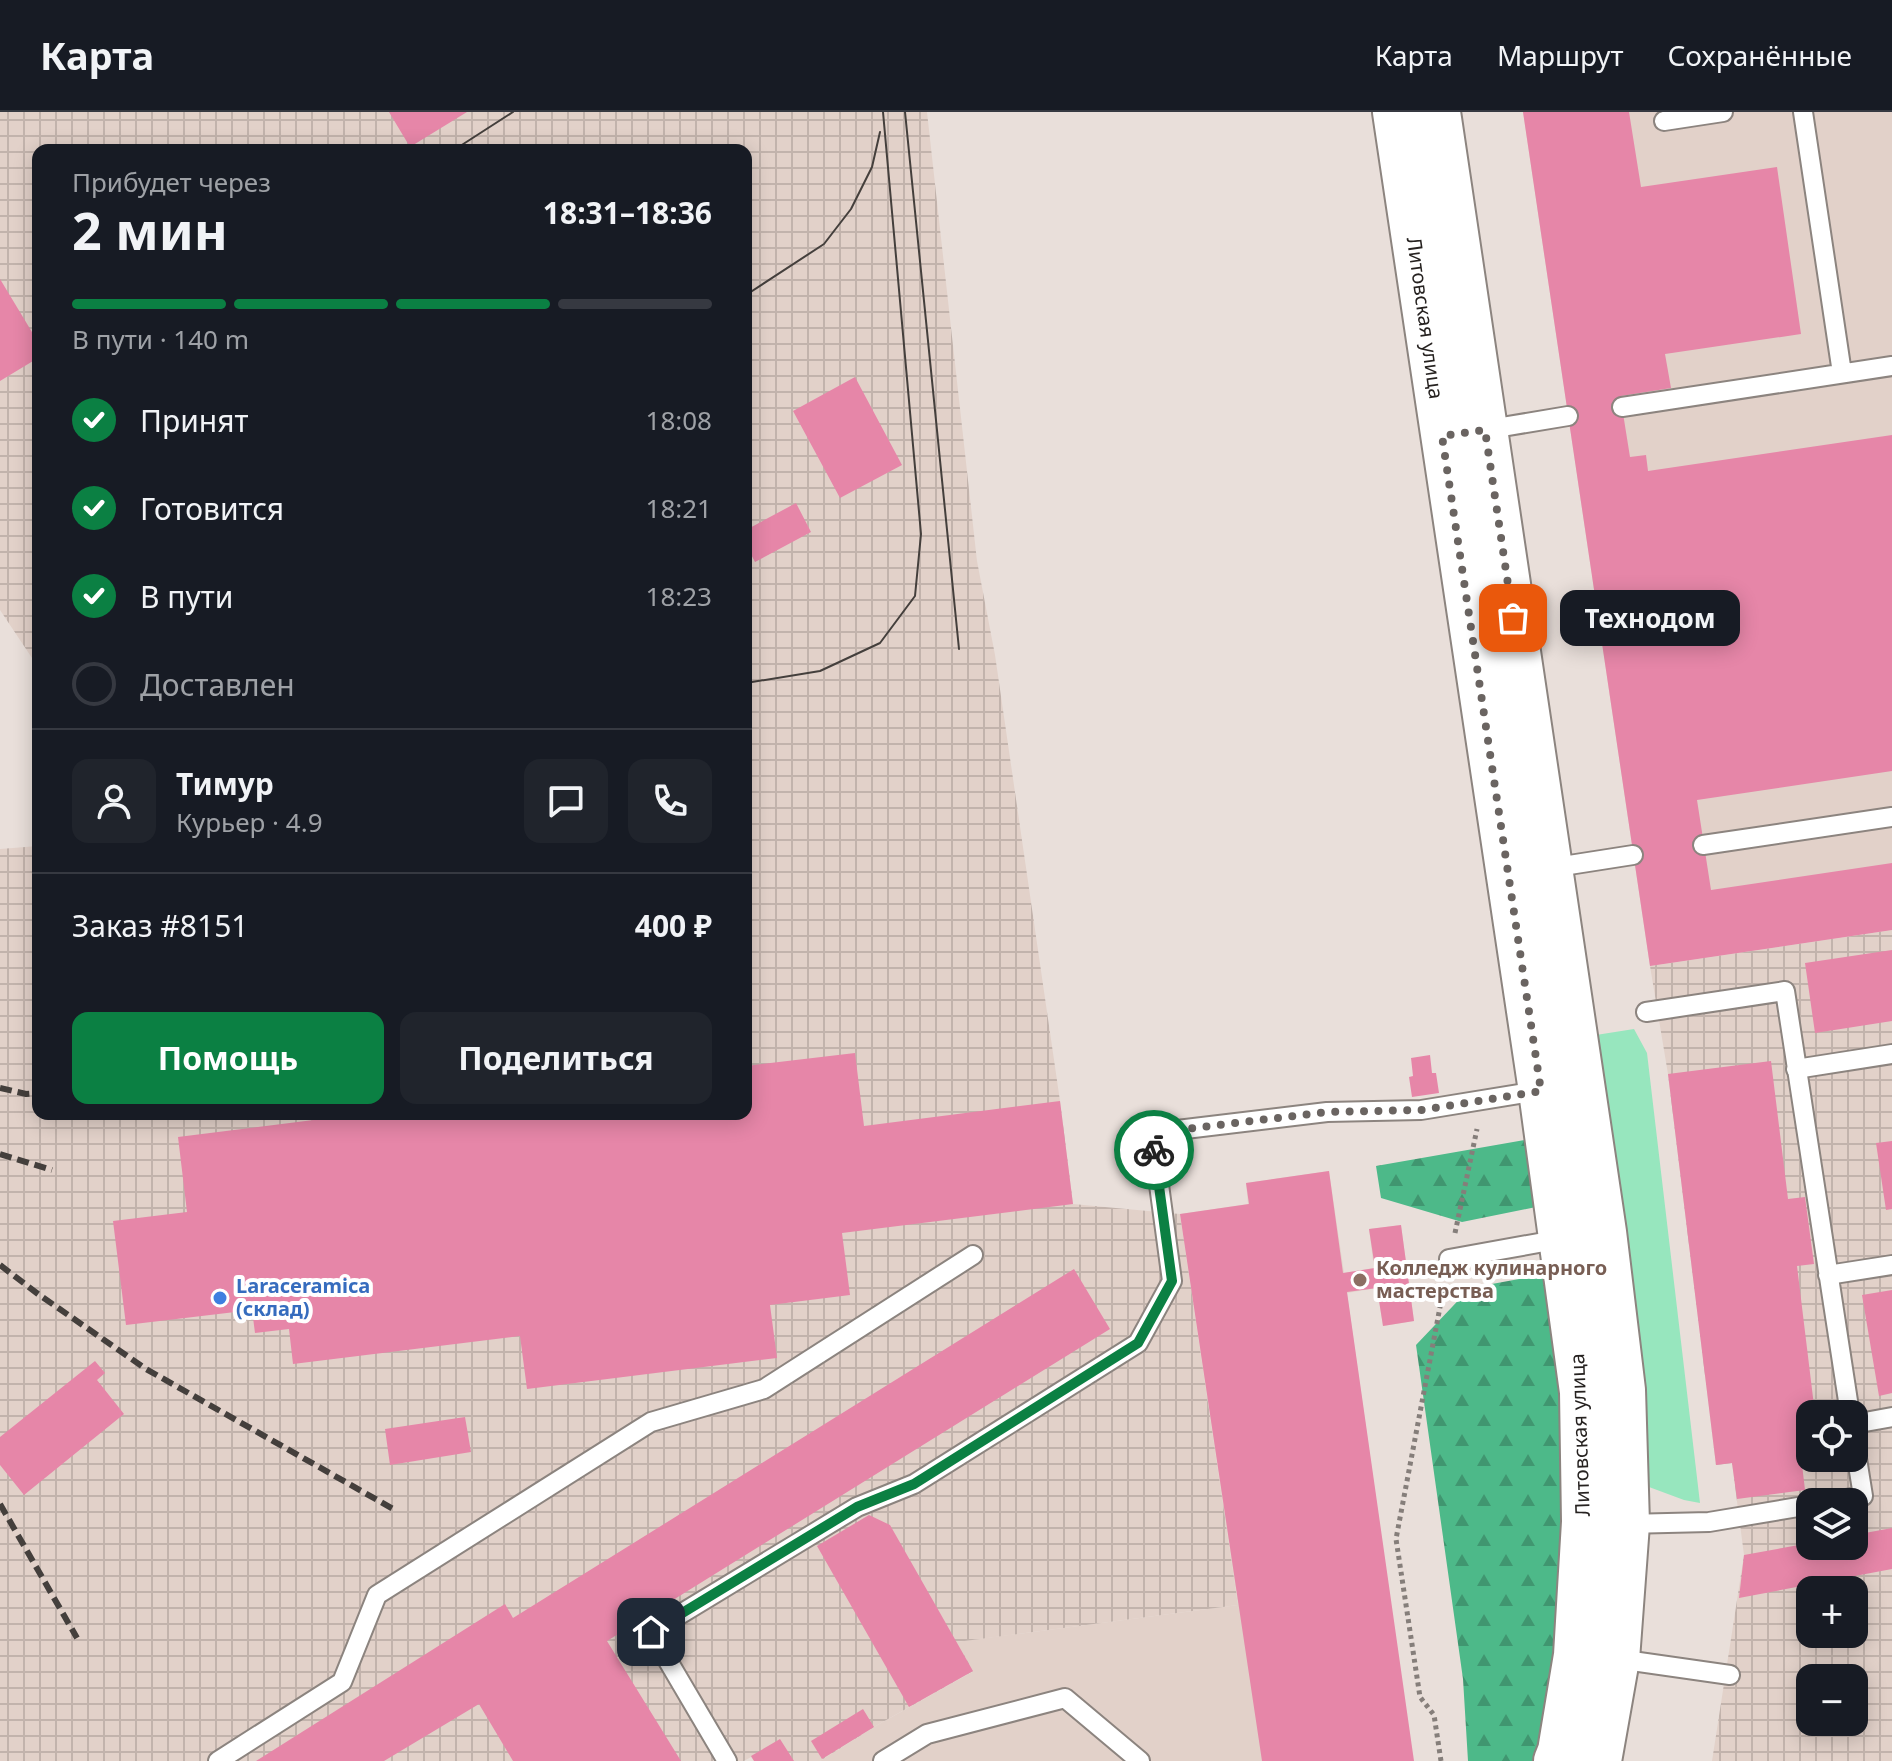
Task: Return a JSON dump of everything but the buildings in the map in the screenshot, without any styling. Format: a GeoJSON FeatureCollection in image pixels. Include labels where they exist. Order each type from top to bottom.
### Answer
{"type":"FeatureCollection","features":[{"type":"Feature","properties":{"kind":"street","name":"Литовская улица"},"geometry":{"type":"LineString","coordinates":[[1395,112],[1463,433],[1583,1235],[1623,1390],[1605,1523],[1597,1657],[1599,1761]]}},
{"type":"Feature","properties":{"kind":"street","name":"Литовская улица"},"geometry":{"type":"LineString","coordinates":[[1438,112],[1463,433]]}},
{"type":"Feature","properties":{"kind":"street","name":"Литовская улица"},"geometry":{"type":"LineString","coordinates":[[1556,1761],[1597,1657]]}},
{"type":"Feature","properties":{"kind":"lane"},"geometry":{"type":"LineString","coordinates":[[1664,121],[1723,112]]}},
{"type":"Feature","properties":{"kind":"lane"},"geometry":{"type":"LineString","coordinates":[[1803,112],[1842,373]]}},
{"type":"Feature","properties":{"kind":"lane"},"geometry":{"type":"LineString","coordinates":[[1622,407],[1892,366]]}},
{"type":"Feature","properties":{"kind":"lane"},"geometry":{"type":"LineString","coordinates":[[1463,433],[1568,416]]}},
{"type":"Feature","properties":{"kind":"lane"},"geometry":{"type":"LineString","coordinates":[[1703,845],[1892,817]]}},
{"type":"Feature","properties":{"kind":"lane"},"geometry":{"type":"LineString","coordinates":[[1529,871],[1633,855]]}},
{"type":"Feature","properties":{"kind":"lane"},"geometry":{"type":"LineString","coordinates":[[1646,1012],[1785,991],[1848,1400]]}},
{"type":"Feature","properties":{"kind":"lane"},"geometry":{"type":"LineString","coordinates":[[1796,1069],[1892,1054]]}},
{"type":"Feature","properties":{"kind":"lane"},"geometry":{"type":"LineString","coordinates":[[727,1761],[651,1632],[857,1507],[914,1484],[1138,1343],[1172,1281],[1152,1133],[1327,1112],[1421,1110],[1562,1087]]}},
{"type":"Feature","properties":{"kind":"lane"},"geometry":{"type":"LineString","coordinates":[[1449,1259],[1583,1235]]}},
{"type":"Feature","properties":{"kind":"lane"},"geometry":{"type":"LineString","coordinates":[[218,1761],[342,1682],[377,1595],[651,1422],[764,1389],[973,1255]]}},
{"type":"Feature","properties":{"kind":"lane"},"geometry":{"type":"LineString","coordinates":[[1828,1275],[1892,1265]]}},
{"type":"Feature","properties":{"kind":"lane"},"geometry":{"type":"LineString","coordinates":[[1868,1421],[1892,1417]]}},
{"type":"Feature","properties":{"kind":"lane"},"geometry":{"type":"LineString","coordinates":[[1605,1523],[1709,1522],[1796,1507]]}},
{"type":"Feature","properties":{"kind":"lane"},"geometry":{"type":"LineString","coordinates":[[1597,1657],[1730,1675]]}},
{"type":"Feature","properties":{"kind":"lane"},"geometry":{"type":"LineString","coordinates":[[883,1761],[927,1734],[1065,1698],[1140,1761]]}},
{"type":"Feature","properties":{"kind":"path"},"geometry":{"type":"LineString","coordinates":[[1441,1761],[1434,1715],[1420,1697],[1396,1539],[1449,1259],[1483,1100]]}},
{"type":"Feature","properties":{"kind":"shaded area"},"geometry":{"type":"Polygon","coordinates":[[[0,112],[927,112],[977,561],[995,655],[1073,1204],[1180,1214],[1238,1605],[957,1642],[973,1671],[820,1761],[754,1761],[751,1757],[744,1761],[0,1761],[0,849],[32,846],[32,1120],[752,1120],[752,144],[32,144],[32,658],[0,610],[0,112]]]}},
{"type":"Feature","properties":{"kind":"shaded area"},"geometry":{"type":"Polygon","coordinates":[[[1523,112],[1892,112],[1892,930],[1650,966],[1523,112]]]}},
{"type":"Feature","properties":{"kind":"shaded area"},"geometry":{"type":"Polygon","coordinates":[[[1892,930],[1892,1761],[1712,1761],[1744,1555],[1732,1463],[1716,1465],[1668,1074],[1650,966],[1892,930]]]}},
{"type":"Feature","properties":{"kind":"shaded area"},"geometry":{"type":"Polygon","coordinates":[[[1329,1171],[1344,1273],[1374,1268],[1369,1229],[1401,1225],[1414,1321],[1383,1326],[1377,1288],[1347,1293],[1413,1761],[820,1761],[972,1672],[956,1642],[1238,1605],[1180,1214],[1248,1204],[1246,1183],[1329,1171]]]}},
{"type":"Feature","properties":{"kind":"green space"},"geometry":{"type":"Polygon","coordinates":[[[1634,1029],[1647,1053],[1700,1503],[1649,1487],[1645,1391],[1596,1035],[1634,1029]]]}},
{"type":"Feature","properties":{"kind":"green space"},"geometry":{"type":"Polygon","coordinates":[[[1531,1139],[1541,1206],[1462,1222],[1381,1198],[1376,1166],[1531,1139]]]}},
{"type":"Feature","properties":{"kind":"green space"},"geometry":{"type":"Polygon","coordinates":[[[1547,1274],[1568,1451],[1558,1640],[1543,1741],[1534,1761],[1468,1761],[1463,1679],[1416,1345],[1470,1288],[1547,1274]]]}},
{"type":"Feature","properties":{"kind":"tram line"},"geometry":{"type":"LineString","coordinates":[[463,144],[513,112]]}},
{"type":"Feature","properties":{"kind":"tram line"},"geometry":{"type":"LineString","coordinates":[[752,682],[820,671],[880,643],[915,596],[921,534],[883,112]]}},
{"type":"Feature","properties":{"kind":"tram line"},"geometry":{"type":"LineString","coordinates":[[905,112],[959,649]]}},
{"type":"Feature","properties":{"kind":"tram line"},"geometry":{"type":"LineString","coordinates":[[752,291],[824,244],[851,209],[872,167],[880,132]]}},
{"type":"Feature","properties":{"kind":"railway"},"geometry":{"type":"LineString","coordinates":[[0,1088],[32,1094]]}},
{"type":"Feature","properties":{"kind":"railway"},"geometry":{"type":"LineString","coordinates":[[0,1154],[52,1170]]}},
{"type":"Feature","properties":{"kind":"railway"},"geometry":{"type":"LineString","coordinates":[[0,1265],[146,1369],[395,1510]]}},
{"type":"Feature","properties":{"kind":"railway"},"geometry":{"type":"LineString","coordinates":[[0,1504],[77,1638]]}},
{"type":"Feature","properties":{"kind":"way so far"},"geometry":{"type":"LineString","coordinates":[[1154,1150],[1152,1133],[1327,1112],[1421,1110],[1541,1091],[1442,436],[1485,430],[1513,618]]}},
{"type":"Feature","properties":{"kind":"place","name":"Технодом"},"geometry":{"type":"Point","coordinates":[1513,618]}},
{"type":"Feature","properties":{"kind":"place","name":"Колледж кулинарного мастерства"},"geometry":{"type":"Point","coordinates":[1360,1280]}},
{"type":"Feature","properties":{"kind":"place","name":"Laraceramica (склад)"},"geometry":{"type":"Point","coordinates":[220,1298]}},
{"type":"Feature","properties":{"kind":"route"},"geometry":{"type":"LineString","coordinates":[[651,1632],[857,1507],[914,1484],[1138,1343],[1172,1281],[1154,1150]]}}]}
